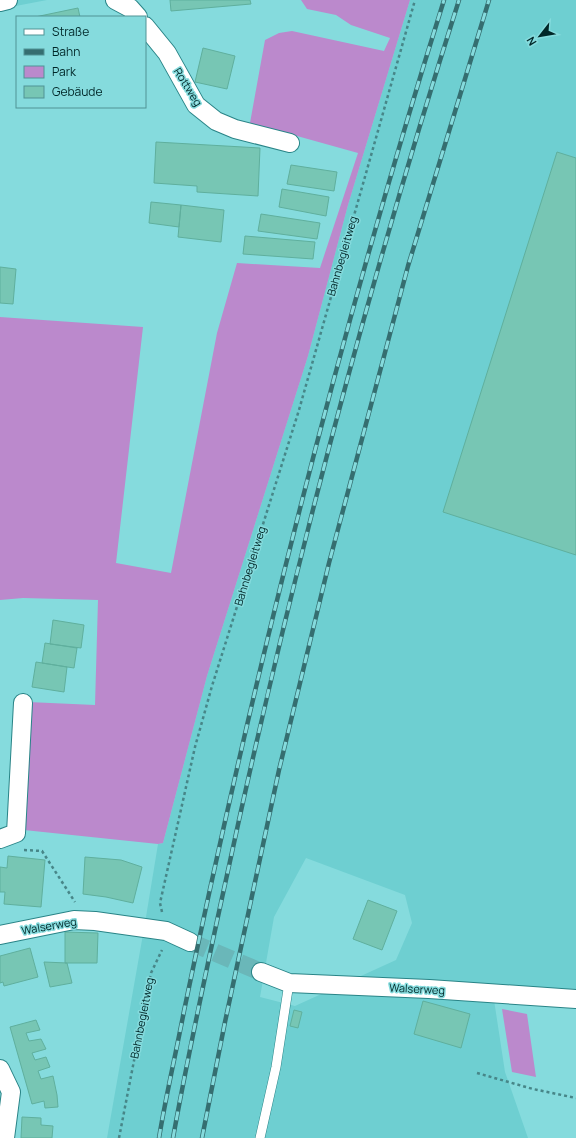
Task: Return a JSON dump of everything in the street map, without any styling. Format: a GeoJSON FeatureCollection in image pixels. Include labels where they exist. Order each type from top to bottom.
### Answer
{"type":"FeatureCollection","features":[{"type":"Feature","properties":{"kind":"street"},"geometry":{"type":"LineString","coordinates":[[0,2],[8,0]]}},
{"type":"Feature","properties":{"kind":"street"},"geometry":{"type":"LineString","coordinates":[[115,0],[130,8],[137,16]]}},
{"type":"Feature","properties":{"kind":"street","name":"Rottweg"},"geometry":{"type":"LineString","coordinates":[[146,27],[168,53],[196,104],[216,121],[235,129],[290,143]]}},
{"type":"Feature","properties":{"kind":"street"},"geometry":{"type":"LineString","coordinates":[[0,839],[16,832],[23,703]]}},
{"type":"Feature","properties":{"kind":"street","name":"Walserweg"},"geometry":{"type":"LineString","coordinates":[[0,935],[74,920],[96,921],[166,931],[190,942]]}},
{"type":"Feature","properties":{"kind":"street","name":"Walserweg"},"geometry":{"type":"LineString","coordinates":[[261,972],[289,983],[429,989],[576,999]]}},
{"type":"Feature","properties":{"kind":"street"},"geometry":{"type":"LineString","coordinates":[[0,1069],[11,1092],[5,1138]]}},
{"type":"Feature","properties":{"kind":"lane"},"geometry":{"type":"LineString","coordinates":[[260,1138],[276,1067],[289,983]]}},
{"type":"Feature","properties":{"kind":"path","name":"Bahnbegleitweg"},"geometry":{"type":"LineString","coordinates":[[119,1138],[151,973],[163,948],[166,931],[160,903],[195,747],[212,686],[299,410],[415,0]]}},
{"type":"Feature","properties":{"kind":"path"},"geometry":{"type":"LineString","coordinates":[[19,850],[42,851],[76,902],[74,920]]}},
{"type":"Feature","properties":{"kind":"path"},"geometry":{"type":"LineString","coordinates":[[477,1073],[533,1089],[576,1098]]}},
{"type":"Feature","properties":{"kind":"shaded area"},"geometry":{"type":"Polygon","coordinates":[[[0,0],[47,0],[0,9],[0,0]]]}},
{"type":"Feature","properties":{"kind":"shaded area"},"geometry":{"type":"Polygon","coordinates":[[[410,0],[576,0],[576,1007],[494,1000],[505,1072],[528,1138],[107,1138],[158,844],[163,843],[207,676],[308,356],[348,205],[410,0]],[[306,858],[274,917],[260,997],[295,1006],[396,960],[412,923],[405,895],[306,858]]]}},
{"type":"Feature","properties":{"kind":"green space"},"geometry":{"type":"Polygon","coordinates":[[[301,0],[410,0],[348,205],[308,356],[207,676],[163,843],[158,844],[24,830],[28,702],[95,705],[98,600],[23,598],[0,600],[0,317],[143,327],[116,563],[171,573],[217,333],[237,263],[320,268],[358,153],[250,123],[265,40],[279,33],[292,31],[384,51],[390,38],[351,25],[336,15],[307,9],[301,0]]]}},
{"type":"Feature","properties":{"kind":"green space"},"geometry":{"type":"Polygon","coordinates":[[[502,1009],[527,1014],[536,1077],[512,1072],[502,1009]]]}},
{"type":"Feature","properties":{"kind":"building"},"geometry":{"type":"Polygon","coordinates":[[[170,0],[250,0],[251,4],[171,11],[170,0]]]}},
{"type":"Feature","properties":{"kind":"building"},"geometry":{"type":"Polygon","coordinates":[[[78,8],[80,16],[40,16],[78,8]]]}},
{"type":"Feature","properties":{"kind":"building"},"geometry":{"type":"Polygon","coordinates":[[[203,48],[235,56],[227,89],[195,82],[203,48]]]}},
{"type":"Feature","properties":{"kind":"building"},"geometry":{"type":"Polygon","coordinates":[[[156,142],[260,148],[258,196],[197,192],[197,186],[154,183],[156,142]]]}},
{"type":"Feature","properties":{"kind":"building"},"geometry":{"type":"Polygon","coordinates":[[[557,152],[576,158],[576,555],[443,512],[557,152]]]}},
{"type":"Feature","properties":{"kind":"building"},"geometry":{"type":"Polygon","coordinates":[[[291,165],[337,172],[334,191],[287,184],[291,165]]]}},
{"type":"Feature","properties":{"kind":"building"},"geometry":{"type":"Polygon","coordinates":[[[282,189],[329,197],[326,216],[279,207],[282,189]]]}},
{"type":"Feature","properties":{"kind":"building"},"geometry":{"type":"Polygon","coordinates":[[[151,202],[181,205],[179,227],[149,223],[151,202]]]}},
{"type":"Feature","properties":{"kind":"building"},"geometry":{"type":"Polygon","coordinates":[[[181,205],[224,210],[221,242],[178,237],[181,205]]]}},
{"type":"Feature","properties":{"kind":"building"},"geometry":{"type":"Polygon","coordinates":[[[261,214],[320,223],[317,239],[258,231],[261,214]]]}},
{"type":"Feature","properties":{"kind":"building"},"geometry":{"type":"Polygon","coordinates":[[[245,236],[315,242],[313,259],[243,254],[245,236]]]}},
{"type":"Feature","properties":{"kind":"building"},"geometry":{"type":"Polygon","coordinates":[[[0,267],[16,269],[13,304],[0,303],[0,267]]]}},
{"type":"Feature","properties":{"kind":"building"},"geometry":{"type":"Polygon","coordinates":[[[53,620],[84,625],[81,648],[50,644],[53,620]]]}},
{"type":"Feature","properties":{"kind":"building"},"geometry":{"type":"Polygon","coordinates":[[[45,643],[77,648],[74,668],[42,663],[45,643]]]}},
{"type":"Feature","properties":{"kind":"building"},"geometry":{"type":"Polygon","coordinates":[[[36,662],[67,667],[64,692],[32,687],[36,662]]]}},
{"type":"Feature","properties":{"kind":"building"},"geometry":{"type":"Polygon","coordinates":[[[8,856],[45,860],[41,907],[4,904],[5,892],[0,892],[0,867],[7,868],[8,856]]]}},
{"type":"Feature","properties":{"kind":"building"},"geometry":{"type":"Polygon","coordinates":[[[85,857],[121,860],[142,867],[133,903],[83,894],[85,857]]]}},
{"type":"Feature","properties":{"kind":"building"},"geometry":{"type":"Polygon","coordinates":[[[368,900],[397,911],[382,950],[353,939],[368,900]]]}},
{"type":"Feature","properties":{"kind":"building"},"geometry":{"type":"Polygon","coordinates":[[[65,932],[98,933],[97,963],[65,963],[65,932]]]}},
{"type":"Feature","properties":{"kind":"building"},"geometry":{"type":"Polygon","coordinates":[[[30,948],[38,977],[4,986],[3,982],[0,983],[0,956],[30,948]]]}},
{"type":"Feature","properties":{"kind":"building"},"geometry":{"type":"Polygon","coordinates":[[[44,962],[67,963],[72,983],[50,987],[44,962]]]}},
{"type":"Feature","properties":{"kind":"building"},"geometry":{"type":"Polygon","coordinates":[[[423,1001],[470,1014],[461,1048],[414,1034],[423,1001]]]}},
{"type":"Feature","properties":{"kind":"building"},"geometry":{"type":"Polygon","coordinates":[[[294,1010],[302,1012],[298,1028],[290,1026],[294,1010]]]}},
{"type":"Feature","properties":{"kind":"building"},"geometry":{"type":"Polygon","coordinates":[[[36,1020],[40,1030],[26,1033],[29,1041],[41,1039],[46,1049],[32,1053],[35,1060],[46,1057],[50,1067],[38,1071],[41,1079],[53,1076],[58,1107],[45,1108],[44,1101],[32,1104],[10,1027],[36,1020]]]}},
{"type":"Feature","properties":{"kind":"building"},"geometry":{"type":"Polygon","coordinates":[[[22,1117],[41,1118],[41,1125],[53,1126],[52,1138],[21,1138],[22,1117]]]}},
{"type":"Feature","properties":{"kind":"tunnel"},"geometry":{"type":"LineString","coordinates":[[190,942],[261,972]]}},
{"type":"Feature","properties":{"kind":"railway"},"geometry":{"type":"LineString","coordinates":[[159,1138],[214,870],[268,637],[308,477],[373,237],[444,0]]}},
{"type":"Feature","properties":{"kind":"railway"},"geometry":{"type":"LineString","coordinates":[[173,1138],[196,1019],[239,820],[287,613],[368,305],[427,101],[459,0]]}},
{"type":"Feature","properties":{"kind":"railway"},"geometry":{"type":"LineString","coordinates":[[202,1138],[225,1022],[279,770],[329,563],[408,266],[489,0]]}}]}
